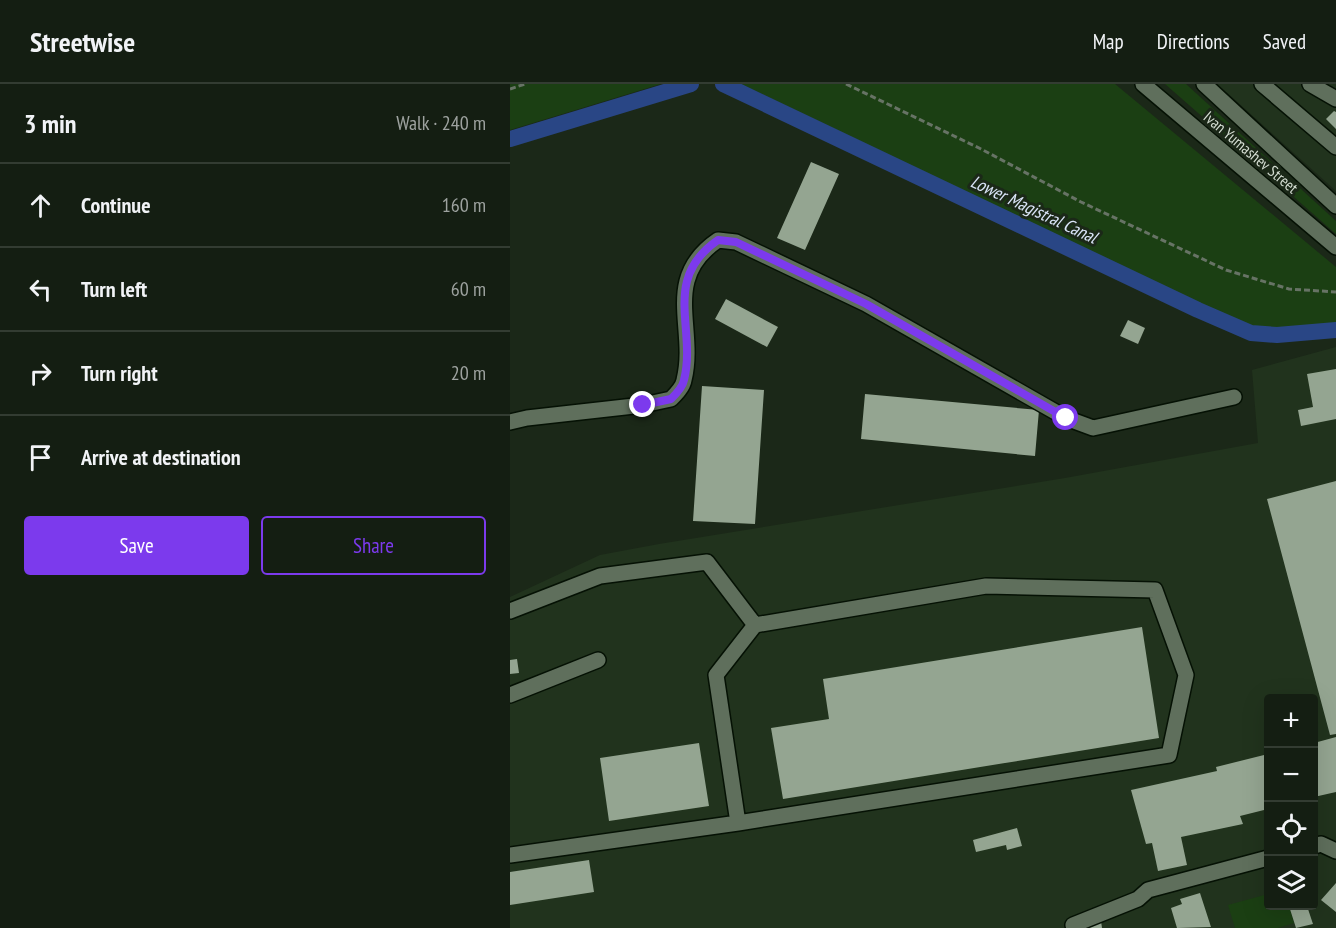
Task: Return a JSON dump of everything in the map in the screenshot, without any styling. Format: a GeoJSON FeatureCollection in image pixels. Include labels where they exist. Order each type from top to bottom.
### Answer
{"type":"FeatureCollection","features":[{"type":"Feature","properties":{"kind":"street","name":"Ivan Yumashev Street"},"geometry":{"type":"LineString","coordinates":[[1143,84],[1336,247]]}},
{"type":"Feature","properties":{"kind":"street","name":"Ivan Yumashev Street"},"geometry":{"type":"LineString","coordinates":[[1204,84],[1336,206]]}},
{"type":"Feature","properties":{"kind":"street"},"geometry":{"type":"LineString","coordinates":[[1262,84],[1336,147]]}},
{"type":"Feature","properties":{"kind":"street"},"geometry":{"type":"LineString","coordinates":[[1310,84],[1335,98]]}},
{"type":"Feature","properties":{"kind":"street"},"geometry":{"type":"LineString","coordinates":[[510,422],[527,418],[643,405],[671,399],[684,382],[686,355],[684,312],[687,277],[704,249],[718,240],[736,242],[866,304],[1066,418],[1093,428],[1234,397]]}},
{"type":"Feature","properties":{"kind":"street"},"geometry":{"type":"LineString","coordinates":[[510,611],[600,576],[707,562],[755,626]]}},
{"type":"Feature","properties":{"kind":"street"},"geometry":{"type":"LineString","coordinates":[[510,855],[738,823],[1169,755],[1186,675],[1155,590],[986,586],[755,626],[716,675],[738,823]]}},
{"type":"Feature","properties":{"kind":"street"},"geometry":{"type":"LineString","coordinates":[[510,695],[598,660]]}},
{"type":"Feature","properties":{"kind":"street"},"geometry":{"type":"LineString","coordinates":[[1318,845],[1336,851]]}},
{"type":"Feature","properties":{"kind":"street"},"geometry":{"type":"LineString","coordinates":[[1073,925],[1138,899],[1148,890],[1264,859]]}},
{"type":"Feature","properties":{"kind":"path"},"geometry":{"type":"LineString","coordinates":[[510,89],[525,84]]}},
{"type":"Feature","properties":{"kind":"path"},"geometry":{"type":"LineString","coordinates":[[846,84],[981,149],[1081,202],[1226,270],[1289,289],[1336,292]]}},
{"type":"Feature","properties":{"kind":"shaded area"},"geometry":{"type":"Polygon","coordinates":[[[1217,84],[1336,84],[1336,191],[1234,99],[1217,84]]]}},
{"type":"Feature","properties":{"kind":"shaded area"},"geometry":{"type":"Polygon","coordinates":[[[1336,347],[1336,928],[510,928],[510,597],[600,555],[1065,478],[1258,443],[1252,370],[1336,347]]]}},
{"type":"Feature","properties":{"kind":"green space"},"geometry":{"type":"Polygon","coordinates":[[[510,84],[661,84],[510,130],[510,84]]]}},
{"type":"Feature","properties":{"kind":"green space"},"geometry":{"type":"Polygon","coordinates":[[[741,84],[1115,84],[1336,267],[1336,324],[1276,330],[1240,324],[741,84]]]}},
{"type":"Feature","properties":{"kind":"green space"},"geometry":{"type":"Polygon","coordinates":[[[1165,84],[1186,84],[1336,221],[1336,234],[1165,84]]]}},
{"type":"Feature","properties":{"kind":"green space"},"geometry":{"type":"Polygon","coordinates":[[[1264,895],[1264,910],[1290,910],[1294,923],[1278,928],[1235,928],[1228,905],[1264,895]]]}},
{"type":"Feature","properties":{"kind":"building"},"geometry":{"type":"Polygon","coordinates":[[[1334,111],[1336,112],[1336,129],[1326,119],[1334,111]]]}},
{"type":"Feature","properties":{"kind":"building"},"geometry":{"type":"Polygon","coordinates":[[[811,162],[839,174],[805,250],[777,238],[811,162]]]}},
{"type":"Feature","properties":{"kind":"building"},"geometry":{"type":"Polygon","coordinates":[[[726,299],[778,327],[767,347],[715,319],[726,299]]]}},
{"type":"Feature","properties":{"kind":"building"},"geometry":{"type":"Polygon","coordinates":[[[1128,320],[1145,328],[1138,344],[1120,336],[1128,320]]]}},
{"type":"Feature","properties":{"kind":"building"},"geometry":{"type":"Polygon","coordinates":[[[1336,369],[1336,419],[1301,426],[1298,410],[1313,407],[1307,374],[1336,369]]]}},
{"type":"Feature","properties":{"kind":"building"},"geometry":{"type":"Polygon","coordinates":[[[702,386],[764,390],[755,524],[693,521],[702,386]]]}},
{"type":"Feature","properties":{"kind":"building"},"geometry":{"type":"Polygon","coordinates":[[[865,394],[1039,410],[1035,456],[861,439],[865,394]]]}},
{"type":"Feature","properties":{"kind":"building"},"geometry":{"type":"Polygon","coordinates":[[[1336,481],[1336,734],[1330,735],[1267,499],[1336,481]]]}},
{"type":"Feature","properties":{"kind":"building"},"geometry":{"type":"Polygon","coordinates":[[[1142,627],[1159,738],[783,799],[771,728],[829,719],[823,679],[1142,627]]]}},
{"type":"Feature","properties":{"kind":"building"},"geometry":{"type":"Polygon","coordinates":[[[517,659],[519,673],[510,674],[510,660],[517,659]]]}},
{"type":"Feature","properties":{"kind":"building"},"geometry":{"type":"Polygon","coordinates":[[[1336,737],[1336,792],[1318,796],[1318,748],[1318,742],[1336,737]]]}},
{"type":"Feature","properties":{"kind":"building"},"geometry":{"type":"Polygon","coordinates":[[[699,743],[709,806],[609,821],[600,758],[699,743]]]}},
{"type":"Feature","properties":{"kind":"building"},"geometry":{"type":"Polygon","coordinates":[[[1264,755],[1264,810],[1240,816],[1243,824],[1181,837],[1187,865],[1158,871],[1152,843],[1146,844],[1131,790],[1217,771],[1216,767],[1264,755]]]}},
{"type":"Feature","properties":{"kind":"building"},"geometry":{"type":"Polygon","coordinates":[[[1017,828],[1022,846],[1007,850],[1006,845],[976,852],[973,840],[1017,828]]]}},
{"type":"Feature","properties":{"kind":"building"},"geometry":{"type":"Polygon","coordinates":[[[589,860],[594,892],[510,905],[510,872],[589,860]]]}},
{"type":"Feature","properties":{"kind":"building"},"geometry":{"type":"Polygon","coordinates":[[[1336,883],[1336,912],[1321,900],[1336,883]]]}},
{"type":"Feature","properties":{"kind":"building"},"geometry":{"type":"Polygon","coordinates":[[[1200,893],[1211,927],[1177,928],[1171,908],[1182,904],[1180,899],[1200,893]]]}},
{"type":"Feature","properties":{"kind":"building"},"geometry":{"type":"Polygon","coordinates":[[[1290,910],[1308,910],[1313,924],[1296,928],[1290,910]]]}},
{"type":"Feature","properties":{"kind":"building"},"geometry":{"type":"Polygon","coordinates":[[[1101,921],[1102,928],[1075,928],[1101,921]]]}},
{"type":"Feature","properties":{"kind":"waterway","name":"Lower Magistral Canal"},"geometry":{"type":"LineString","coordinates":[[510,139],[691,84]]}},
{"type":"Feature","properties":{"kind":"waterway","name":"Lower Magistral Canal"},"geometry":{"type":"LineString","coordinates":[[723,84],[1198,310],[1251,333],[1277,335],[1336,330]]}},
{"type":"Feature","properties":{"kind":"route"},"geometry":{"type":"LineString","coordinates":[[643,405],[671,399],[684,382],[686,355],[684,312],[687,277],[704,249],[718,240],[736,242],[866,304],[1066,418]]}}]}
